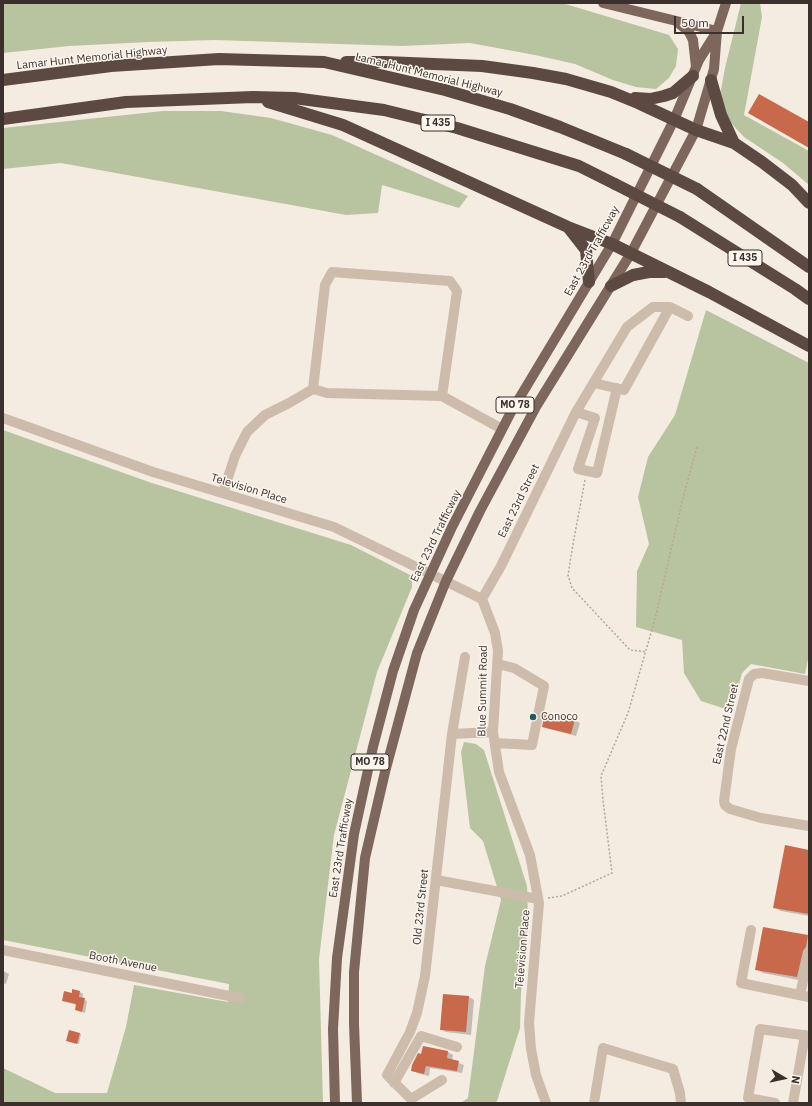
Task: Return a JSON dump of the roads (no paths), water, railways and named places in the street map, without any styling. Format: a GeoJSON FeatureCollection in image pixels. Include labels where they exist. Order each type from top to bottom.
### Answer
{"type":"FeatureCollection","features":[{"type":"Feature","properties":{"kind":"highway","name":"Lamar Hunt Memorial Highway"},"geometry":{"type":"LineString","coordinates":[[3,80],[111,66],[219,59],[324,62],[445,90],[510,109],[560,127],[626,154],[697,189],[809,267]]}},
{"type":"Feature","properties":{"kind":"highway"},"geometry":{"type":"LineString","coordinates":[[324,62],[385,62],[482,66],[566,79],[625,97],[696,130],[734,143],[792,185],[809,203]]}},
{"type":"Feature","properties":{"kind":"highway"},"geometry":{"type":"LineString","coordinates":[[625,97],[650,100],[673,93],[694,72]]}},
{"type":"Feature","properties":{"kind":"highway"},"geometry":{"type":"LineString","coordinates":[[711,80],[721,115],[734,143]]}},
{"type":"Feature","properties":{"kind":"highway"},"geometry":{"type":"LineString","coordinates":[[253,97],[343,125],[568,227],[612,244],[809,346]]}},
{"type":"Feature","properties":{"kind":"highway","name":"I 435"},"geometry":{"type":"LineString","coordinates":[[3,119],[126,102],[253,97],[294,98],[384,110],[457,128],[579,166],[680,217],[809,299]]}},
{"type":"Feature","properties":{"kind":"highway"},"geometry":{"type":"LineString","coordinates":[[568,227],[586,250],[589,282]]}},
{"type":"Feature","properties":{"kind":"highway"},"geometry":{"type":"LineString","coordinates":[[611,286],[633,275],[649,272],[668,272]]}},
{"type":"Feature","properties":{"kind":"main road"},"geometry":{"type":"LineString","coordinates":[[603,3],[717,31]]}},
{"type":"Feature","properties":{"kind":"main road","name":"East 23rd Trafficway"},"geometry":{"type":"LineString","coordinates":[[335,1103],[333,1029],[337,958],[354,834],[373,747],[393,671],[414,610],[452,527],[511,412],[612,244],[674,120],[694,72],[717,31],[726,3]]}},
{"type":"Feature","properties":{"kind":"main road"},"geometry":{"type":"LineString","coordinates":[[676,21],[689,32],[693,40],[694,72]]}},
{"type":"Feature","properties":{"kind":"main road","name":"East 23rd Trafficway"},"geometry":{"type":"LineString","coordinates":[[357,1103],[354,972],[365,858],[385,772],[418,653],[446,581],[480,511],[537,405],[631,253],[696,130],[714,69],[717,31]]}},
{"type":"Feature","properties":{"kind":"street"},"geometry":{"type":"LineString","coordinates":[[313,389],[325,285],[332,272],[450,281],[457,291],[442,396]]}},
{"type":"Feature","properties":{"kind":"street","name":"East 23rd Street"},"geometry":{"type":"LineString","coordinates":[[482,599],[501,566],[576,412],[627,327],[653,307],[670,307]]}},
{"type":"Feature","properties":{"kind":"street"},"geometry":{"type":"LineString","coordinates":[[594,383],[624,390],[670,307],[688,316]]}},
{"type":"Feature","properties":{"kind":"street"},"geometry":{"type":"LineString","coordinates":[[576,412],[594,418],[578,469],[597,473],[617,388]]}},
{"type":"Feature","properties":{"kind":"street"},"geometry":{"type":"LineString","coordinates":[[223,494],[235,456],[247,432],[265,415],[313,389],[327,394],[442,396],[502,429]]}},
{"type":"Feature","properties":{"kind":"street","name":"Television Place"},"geometry":{"type":"LineString","coordinates":[[3,418],[153,472],[334,527],[482,599]]}},
{"type":"Feature","properties":{"kind":"street","name":"Blue Summit Road"},"geometry":{"type":"LineString","coordinates":[[482,599],[495,633],[498,651],[493,732],[499,772],[530,855],[538,899]]}},
{"type":"Feature","properties":{"kind":"street"},"geometry":{"type":"LineString","coordinates":[[465,657],[452,734],[493,732]]}},
{"type":"Feature","properties":{"kind":"street"},"geometry":{"type":"LineString","coordinates":[[494,743],[532,745],[544,686],[514,668],[498,664]]}},
{"type":"Feature","properties":{"kind":"street","name":"East 22nd Street"},"geometry":{"type":"LineString","coordinates":[[809,681],[762,673],[754,674],[749,679],[731,749],[724,801],[725,805],[730,809],[760,818],[809,826]]}},
{"type":"Feature","properties":{"kind":"street","name":"Old 23rd Street"},"geometry":{"type":"LineString","coordinates":[[390,1079],[410,1032],[422,995],[428,954],[452,734]]}},
{"type":"Feature","properties":{"kind":"street","name":"Television Place"},"geometry":{"type":"LineString","coordinates":[[436,880],[538,899],[537,937],[529,1023],[531,1050],[536,1075],[546,1103]]}},
{"type":"Feature","properties":{"kind":"street"},"geometry":{"type":"LineString","coordinates":[[751,930],[741,983],[804,996],[809,952]]}},
{"type":"Feature","properties":{"kind":"street","name":"Booth Avenue"},"geometry":{"type":"LineString","coordinates":[[3,950],[239,998]]}},
{"type":"Feature","properties":{"kind":"street"},"geometry":{"type":"LineString","coordinates":[[774,1103],[748,1098],[760,1029],[807,1035],[793,1103]]}},
{"type":"Feature","properties":{"kind":"street"},"geometry":{"type":"LineString","coordinates":[[442,1080],[411,1100],[390,1079],[421,1036],[456,1047]]}},
{"type":"Feature","properties":{"kind":"street"},"geometry":{"type":"LineString","coordinates":[[594,1103],[603,1048],[673,1069],[681,1103]]}},
{"type":"Feature","properties":{"kind":"place","name":"Conoco"},"geometry":{"type":"Point","coordinates":[533,717]}}]}
